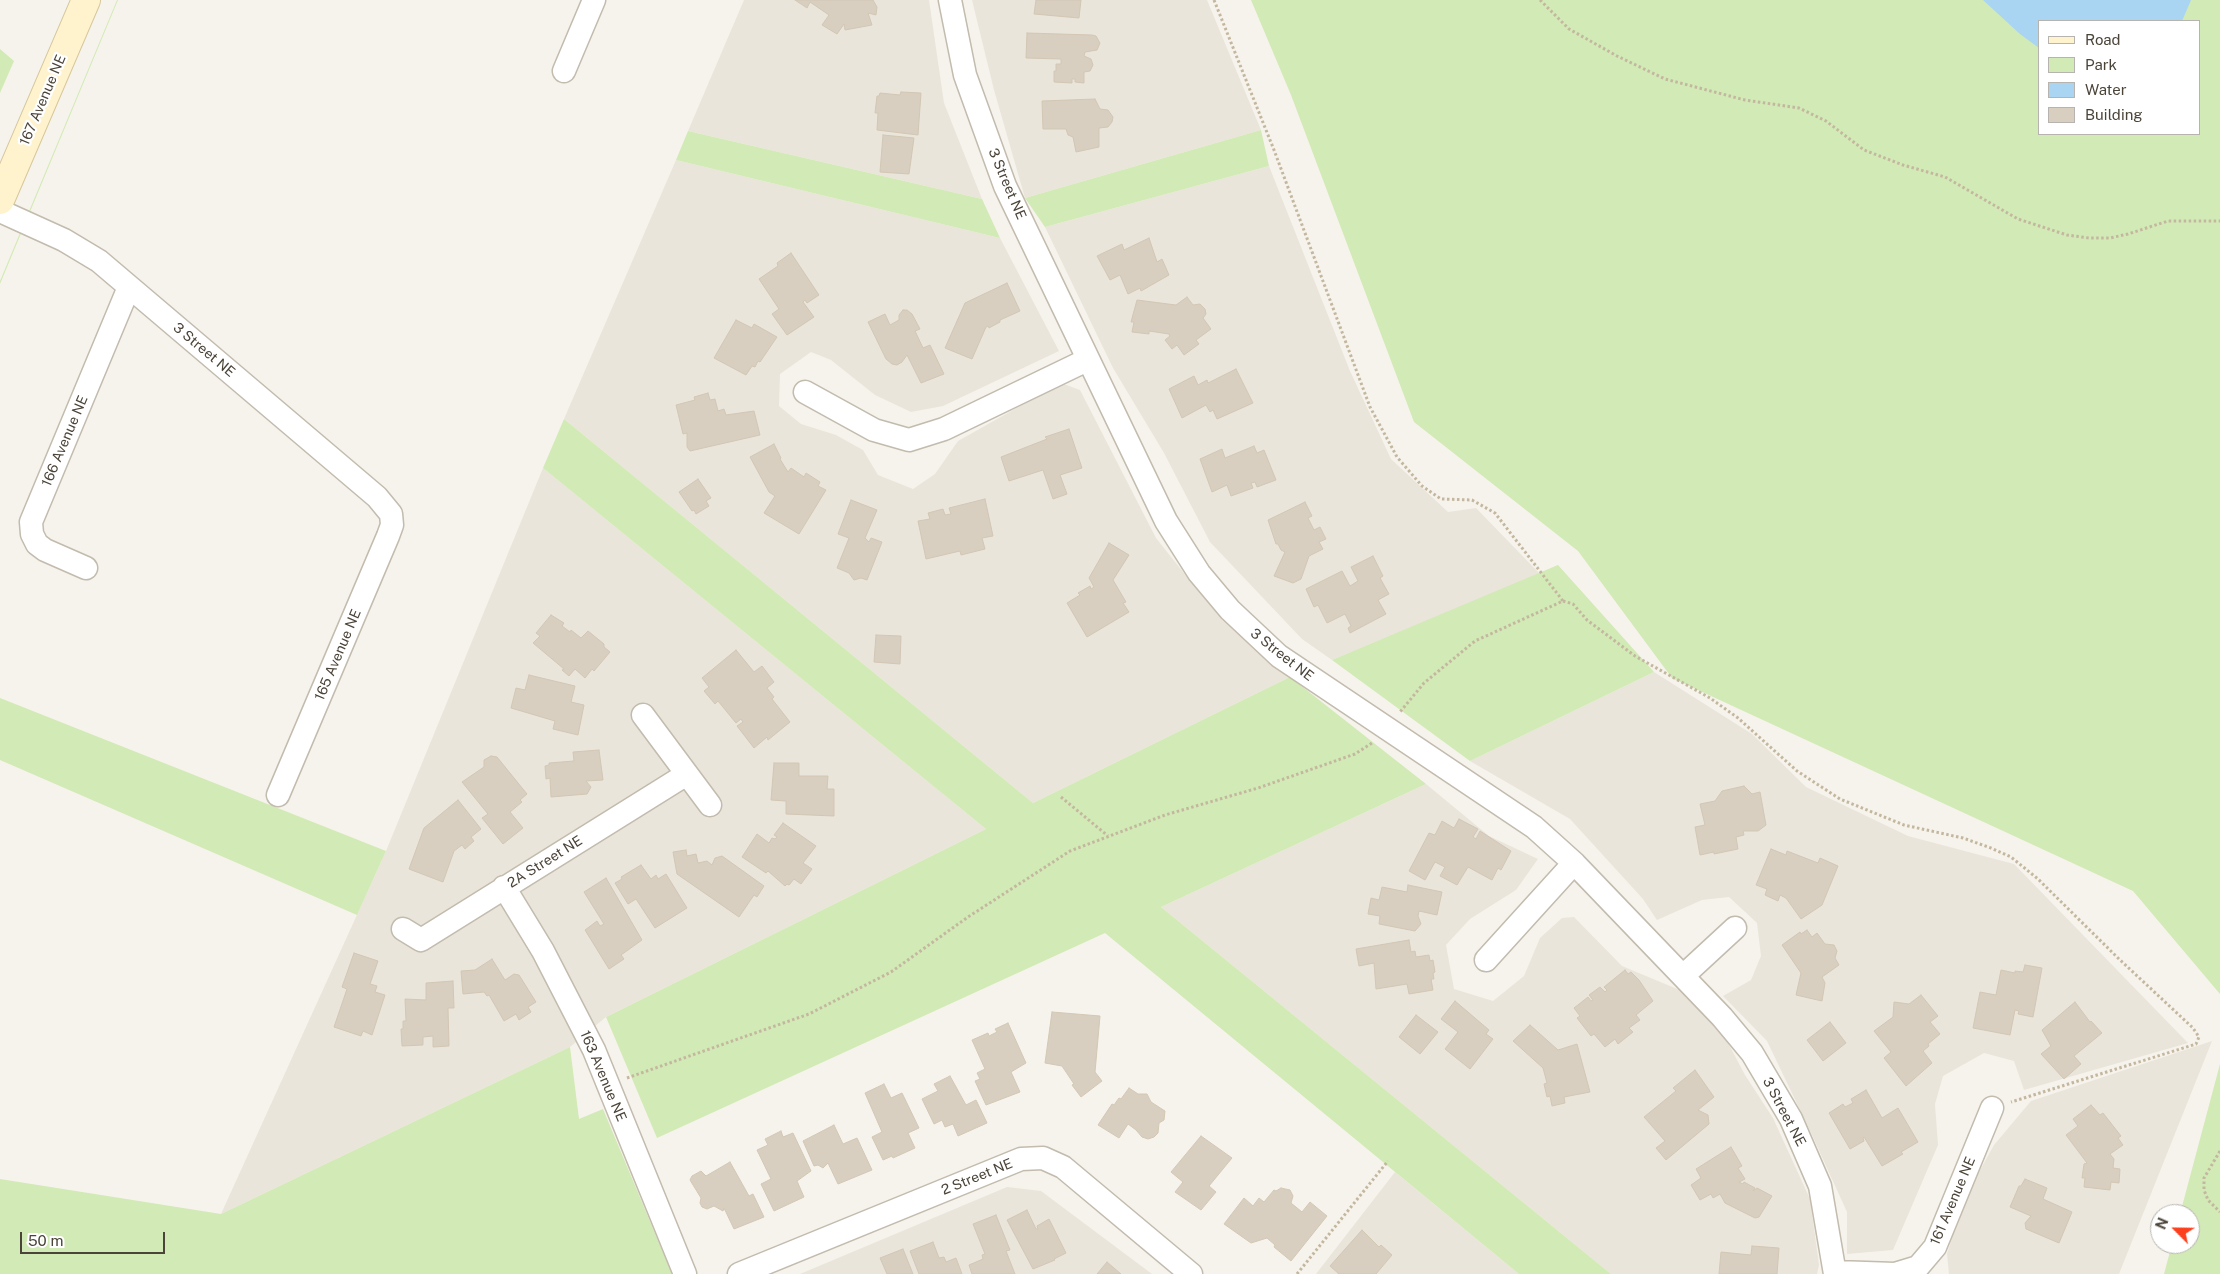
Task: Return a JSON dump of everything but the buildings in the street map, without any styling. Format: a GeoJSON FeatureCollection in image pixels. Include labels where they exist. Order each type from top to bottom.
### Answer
{"type":"FeatureCollection","features":[{"type":"Feature","properties":{"kind":"street","name":"167 Avenue NE"},"geometry":{"type":"LineString","coordinates":[[0,200],[86,0]]}},
{"type":"Feature","properties":{"kind":"street"},"geometry":{"type":"LineString","coordinates":[[564,71],[594,0]]}},
{"type":"Feature","properties":{"kind":"street","name":"3 Street NE"},"geometry":{"type":"LineString","coordinates":[[950,0],[964,75],[1005,186],[1166,521],[1199,573],[1230,610],[1260,640],[1297,669],[1534,828],[1574,863],[1683,976],[1752,1054],[1791,1119],[1820,1186],[1835,1273]]}},
{"type":"Feature","properties":{"kind":"street","name":"3 Street NE"},"geometry":{"type":"LineString","coordinates":[[0,211],[78,248],[99,261],[377,497],[391,514]]}},
{"type":"Feature","properties":{"kind":"street","name":"166 Avenue NE"},"geometry":{"type":"LineString","coordinates":[[86,568],[41,547],[32,534],[31,522],[130,287]]}},
{"type":"Feature","properties":{"kind":"street"},"geometry":{"type":"LineString","coordinates":[[805,392],[874,430],[909,440],[944,429],[1087,360]]}},
{"type":"Feature","properties":{"kind":"street","name":"165 Avenue NE"},"geometry":{"type":"LineString","coordinates":[[278,795],[388,536],[392,525],[391,514]]}},
{"type":"Feature","properties":{"kind":"street"},"geometry":{"type":"LineString","coordinates":[[643,715],[710,805]]}},
{"type":"Feature","properties":{"kind":"street","name":"2A Street NE"},"geometry":{"type":"LineString","coordinates":[[402,929],[421,940],[687,774]]}},
{"type":"Feature","properties":{"kind":"street"},"geometry":{"type":"LineString","coordinates":[[1486,960],[1574,863]]}},
{"type":"Feature","properties":{"kind":"street","name":"163 Avenue NE"},"geometry":{"type":"LineString","coordinates":[[504,887],[543,950],[594,1050],[685,1274]]}},
{"type":"Feature","properties":{"kind":"street"},"geometry":{"type":"LineString","coordinates":[[1683,976],[1735,928]]}},
{"type":"Feature","properties":{"kind":"street","name":"161 Avenue NE"},"geometry":{"type":"LineString","coordinates":[[1835,1273],[1895,1274],[1918,1267],[1935,1247],[1992,1108]]}},
{"type":"Feature","properties":{"kind":"street","name":"2 Street NE"},"geometry":{"type":"LineString","coordinates":[[739,1274],[1020,1159],[1043,1158],[1063,1167],[1191,1274]]}},
{"type":"Feature","properties":{"kind":"path"},"geometry":{"type":"LineString","coordinates":[[1214,0],[1274,150],[1370,407],[1397,457],[1422,486],[1441,499],[1472,500],[1495,512],[1563,601],[1573,604],[1588,620],[1634,656],[1710,698],[1738,718],[1797,771],[1840,799],[1904,825],[1963,838],[2011,857],[2038,879],[2119,959],[2193,1028],[2199,1037],[2196,1044],[1992,1108]]}},
{"type":"Feature","properties":{"kind":"path"},"geometry":{"type":"LineString","coordinates":[[1540,0],[1569,29],[1617,56],[1657,75],[1697,89],[1745,100],[1799,108],[1826,121],[1864,150],[1903,165],[1945,177],[2018,219],[2067,235],[2110,238],[2168,221],[2220,221]]}},
{"type":"Feature","properties":{"kind":"path"},"geometry":{"type":"LineString","coordinates":[[1401,710],[1424,683],[1474,641],[1563,601]]}},
{"type":"Feature","properties":{"kind":"path"},"geometry":{"type":"LineString","coordinates":[[619,1081],[809,1014],[891,972],[984,906],[1070,850],[1165,814],[1258,788],[1355,754],[1367,748],[1376,740]]}},
{"type":"Feature","properties":{"kind":"path"},"geometry":{"type":"LineString","coordinates":[[1061,797],[1108,836]]}},
{"type":"Feature","properties":{"kind":"path"},"geometry":{"type":"LineString","coordinates":[[2220,1151],[2204,1178],[2204,1190],[2208,1200],[2220,1212]]}},
{"type":"Feature","properties":{"kind":"path"},"geometry":{"type":"LineString","coordinates":[[1297,1274],[1388,1161]]}},
{"type":"Feature","properties":{"kind":"shaded area"},"geometry":{"type":"Polygon","coordinates":[[[744,0],[929,0],[944,103],[982,199],[688,131],[744,0]]]}},
{"type":"Feature","properties":{"kind":"shaded area"},"geometry":{"type":"Polygon","coordinates":[[[972,0],[1207,0],[1261,130],[1025,198],[994,90],[972,0]]]}},
{"type":"Feature","properties":{"kind":"shaded area"},"geometry":{"type":"Polygon","coordinates":[[[676,160],[1000,238],[1059,351],[943,406],[911,412],[875,395],[831,360],[811,352],[780,374],[779,406],[801,424],[836,435],[863,450],[878,475],[913,489],[935,474],[958,441],[1061,383],[1080,390],[1156,538],[1195,587],[1241,634],[1290,677],[1033,803],[564,419],[676,160]]]}},
{"type":"Feature","properties":{"kind":"shaded area"},"geometry":{"type":"Polygon","coordinates":[[[1269,166],[1350,371],[1391,459],[1448,512],[1476,508],[1540,574],[1332,660],[1302,639],[1210,542],[1164,453],[1113,368],[1045,227],[1269,166]]]}},
{"type":"Feature","properties":{"kind":"shaded area"},"geometry":{"type":"Polygon","coordinates":[[[543,468],[986,829],[606,1017],[570,1047],[221,1214],[386,851],[543,468]]]}},
{"type":"Feature","properties":{"kind":"shaded area"},"geometry":{"type":"Polygon","coordinates":[[[1654,672],[1752,734],[1806,787],[1908,836],[2014,864],[2188,1043],[2024,1090],[2014,1061],[1984,1053],[1943,1076],[1935,1104],[1938,1145],[1893,1250],[1847,1254],[1847,1212],[1767,1041],[1723,996],[1751,980],[1761,956],[1757,923],[1729,897],[1702,900],[1657,920],[1643,899],[1570,819],[1470,761],[1654,672]]]}},
{"type":"Feature","properties":{"kind":"shaded area"},"geometry":{"type":"Polygon","coordinates":[[[1426,784],[1489,836],[1538,859],[1516,890],[1470,919],[1446,945],[1454,989],[1493,1001],[1524,976],[1540,938],[1562,918],[1574,917],[1622,966],[1706,1001],[1745,1075],[1773,1118],[1810,1199],[1819,1265],[1817,1274],[1611,1274],[1161,907],[1426,784]]]}},
{"type":"Feature","properties":{"kind":"shaded area"},"geometry":{"type":"Polygon","coordinates":[[[2212,1041],[2119,1274],[1949,1274],[1947,1254],[1964,1199],[1994,1145],[2031,1101],[2212,1041]]]}},
{"type":"Feature","properties":{"kind":"shaded area"},"geometry":{"type":"Polygon","coordinates":[[[1395,1172],[1519,1274],[1316,1274],[1395,1172]]]}},
{"type":"Feature","properties":{"kind":"shaded area"},"geometry":{"type":"Polygon","coordinates":[[[1007,1187],[1041,1191],[1152,1274],[800,1274],[1007,1187]]]}},
{"type":"Feature","properties":{"kind":"green space"},"geometry":{"type":"Polygon","coordinates":[[[118,0],[0,284],[0,281],[118,0]]]}},
{"type":"Feature","properties":{"kind":"green space"},"geometry":{"type":"Polygon","coordinates":[[[1251,0],[2220,0],[2220,994],[2133,891],[1672,678],[1578,551],[1414,422],[1291,95],[1251,0]]]}},
{"type":"Feature","properties":{"kind":"green space"},"geometry":{"type":"Polygon","coordinates":[[[0,49],[14,61],[0,93],[0,49]]]}},
{"type":"Feature","properties":{"kind":"green space"},"geometry":{"type":"Polygon","coordinates":[[[1261,130],[1269,166],[1045,227],[1025,198],[1261,130]]]}},
{"type":"Feature","properties":{"kind":"green space"},"geometry":{"type":"Polygon","coordinates":[[[688,131],[982,199],[1000,238],[676,160],[688,131]]]}},
{"type":"Feature","properties":{"kind":"green space"},"geometry":{"type":"Polygon","coordinates":[[[564,419],[1033,803],[1290,677],[1426,784],[1161,907],[1611,1274],[1519,1274],[1105,933],[657,1138],[606,1017],[986,829],[543,468],[564,419]]]}},
{"type":"Feature","properties":{"kind":"green space"},"geometry":{"type":"Polygon","coordinates":[[[1558,565],[1654,672],[1470,761],[1332,660],[1558,565]]]}},
{"type":"Feature","properties":{"kind":"green space"},"geometry":{"type":"Polygon","coordinates":[[[0,698],[386,851],[357,915],[0,760],[0,698]]]}},
{"type":"Feature","properties":{"kind":"green space"},"geometry":{"type":"Polygon","coordinates":[[[570,1047],[579,1119],[603,1109],[672,1274],[0,1274],[0,1179],[221,1214],[570,1047]]]}},
{"type":"Feature","properties":{"kind":"green space"},"geometry":{"type":"Polygon","coordinates":[[[2220,1064],[2220,1274],[2164,1274],[2169,1254],[2200,1254],[2200,1204],[2183,1204],[2220,1064]]]}},
{"type":"Feature","properties":{"kind":"water"},"geometry":{"type":"Polygon","coordinates":[[[1983,0],[2191,0],[2182,20],[2038,20],[2038,47],[2020,34],[1983,0]]]}}]}
